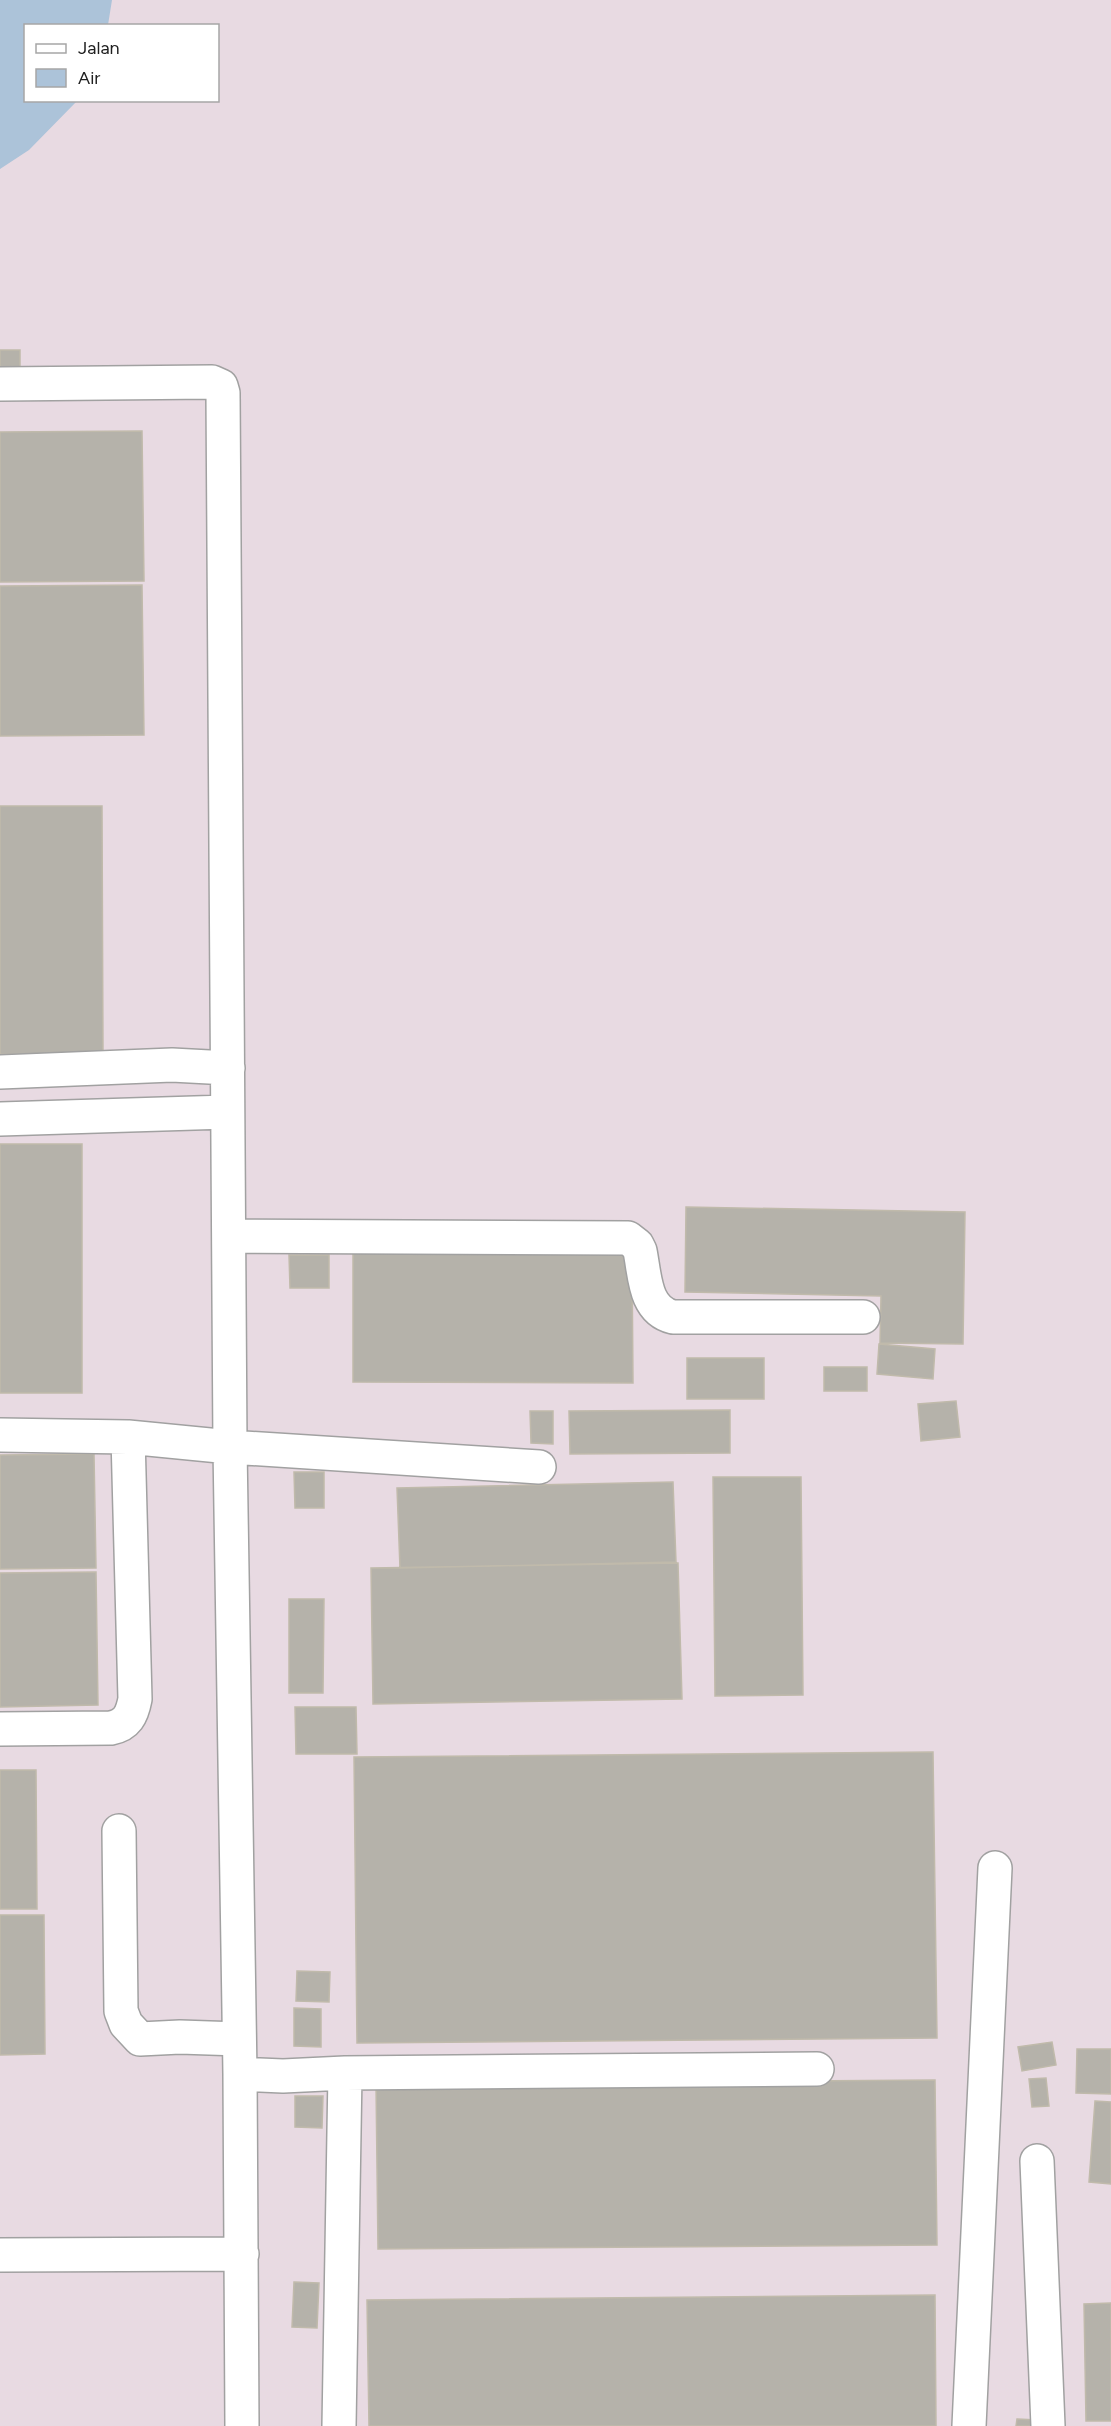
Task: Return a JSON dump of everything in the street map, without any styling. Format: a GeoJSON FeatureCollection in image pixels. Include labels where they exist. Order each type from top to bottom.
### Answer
{"type":"FeatureCollection","features":[{"type":"Feature","properties":{"kind":"street"},"geometry":{"type":"LineString","coordinates":[[0,384],[212,382],[221,386],[222,389],[230,1447],[240,2074],[242,2426]]}},
{"type":"Feature","properties":{"kind":"street"},"geometry":{"type":"LineString","coordinates":[[0,1072],[172,1065],[228,1068]]}},
{"type":"Feature","properties":{"kind":"street"},"geometry":{"type":"LineString","coordinates":[[0,1119],[227,1112]]}},
{"type":"Feature","properties":{"kind":"street"},"geometry":{"type":"LineString","coordinates":[[229,1236],[628,1238],[637,1245],[640,1251],[649,1297],[658,1311],[664,1315],[673,1317],[863,1317]]}},
{"type":"Feature","properties":{"kind":"street"},"geometry":{"type":"LineString","coordinates":[[0,1435],[128,1437],[230,1447],[539,1467]]}},
{"type":"Feature","properties":{"kind":"street"},"geometry":{"type":"LineString","coordinates":[[0,1729],[111,1728],[125,1722],[130,1716],[135,1699],[128,1437]]}},
{"type":"Feature","properties":{"kind":"street"},"geometry":{"type":"LineString","coordinates":[[119,1831],[122,2011],[126,2024],[140,2039],[180,2037],[239,2039]]}},
{"type":"Feature","properties":{"kind":"street"},"geometry":{"type":"LineString","coordinates":[[969,2426],[995,1868]]}},
{"type":"Feature","properties":{"kind":"street"},"geometry":{"type":"LineString","coordinates":[[240,2074],[283,2076],[345,2073],[817,2069]]}},
{"type":"Feature","properties":{"kind":"street"},"geometry":{"type":"LineString","coordinates":[[339,2426],[345,2073]]}},
{"type":"Feature","properties":{"kind":"street"},"geometry":{"type":"LineString","coordinates":[[1037,2161],[1048,2426]]}},
{"type":"Feature","properties":{"kind":"street"},"geometry":{"type":"LineString","coordinates":[[0,2255],[242,2254]]}},
{"type":"Feature","properties":{"kind":"shaded area"},"geometry":{"type":"Polygon","coordinates":[[[0,0],[1111,0],[1111,2426],[0,2426],[0,0]]]}},
{"type":"Feature","properties":{"kind":"water"},"geometry":{"type":"Polygon","coordinates":[[[0,0],[112,0],[108,24],[24,24],[24,102],[76,102],[29,150],[0,169],[0,0]]]}},
{"type":"Feature","properties":{"kind":"building"},"geometry":{"type":"Polygon","coordinates":[[[0,350],[20,350],[20,374],[0,374],[0,350]]]}},
{"type":"Feature","properties":{"kind":"building"},"geometry":{"type":"Polygon","coordinates":[[[142,431],[144,581],[0,582],[0,432],[142,431]]]}},
{"type":"Feature","properties":{"kind":"building"},"geometry":{"type":"Polygon","coordinates":[[[142,585],[144,735],[0,736],[0,586],[142,585]]]}},
{"type":"Feature","properties":{"kind":"building"},"geometry":{"type":"Polygon","coordinates":[[[0,806],[102,806],[103,1055],[0,1054],[0,806]]]}},
{"type":"Feature","properties":{"kind":"building"},"geometry":{"type":"Polygon","coordinates":[[[0,1144],[82,1144],[82,1393],[0,1393],[0,1144]]]}},
{"type":"Feature","properties":{"kind":"building"},"geometry":{"type":"Polygon","coordinates":[[[686,1207],[965,1212],[963,1344],[880,1343],[881,1296],[685,1292],[686,1207]]]}},
{"type":"Feature","properties":{"kind":"building"},"geometry":{"type":"Polygon","coordinates":[[[353,1253],[632,1255],[633,1383],[353,1382],[353,1253]]]}},
{"type":"Feature","properties":{"kind":"building"},"geometry":{"type":"Polygon","coordinates":[[[289,1255],[329,1255],[329,1288],[290,1288],[289,1255]]]}},
{"type":"Feature","properties":{"kind":"building"},"geometry":{"type":"Polygon","coordinates":[[[879,1344],[935,1349],[933,1379],[877,1374],[879,1344]]]}},
{"type":"Feature","properties":{"kind":"building"},"geometry":{"type":"Polygon","coordinates":[[[687,1358],[764,1358],[764,1399],[687,1399],[687,1358]]]}},
{"type":"Feature","properties":{"kind":"building"},"geometry":{"type":"Polygon","coordinates":[[[824,1367],[867,1367],[867,1391],[824,1391],[824,1367]]]}},
{"type":"Feature","properties":{"kind":"building"},"geometry":{"type":"Polygon","coordinates":[[[956,1401],[960,1437],[921,1441],[918,1404],[956,1401]]]}},
{"type":"Feature","properties":{"kind":"building"},"geometry":{"type":"Polygon","coordinates":[[[730,1410],[730,1453],[570,1454],[569,1411],[730,1410]]]}},
{"type":"Feature","properties":{"kind":"building"},"geometry":{"type":"Polygon","coordinates":[[[530,1411],[553,1411],[553,1444],[531,1443],[530,1411]]]}},
{"type":"Feature","properties":{"kind":"building"},"geometry":{"type":"Polygon","coordinates":[[[94,1454],[96,1568],[0,1569],[0,1455],[94,1454]]]}},
{"type":"Feature","properties":{"kind":"building"},"geometry":{"type":"Polygon","coordinates":[[[294,1472],[324,1472],[324,1508],[295,1508],[294,1472]]]}},
{"type":"Feature","properties":{"kind":"building"},"geometry":{"type":"Polygon","coordinates":[[[713,1477],[801,1477],[803,1695],[715,1696],[713,1477]]]}},
{"type":"Feature","properties":{"kind":"building"},"geometry":{"type":"Polygon","coordinates":[[[673,1482],[676,1562],[400,1568],[397,1488],[673,1482]]]}},
{"type":"Feature","properties":{"kind":"building"},"geometry":{"type":"Polygon","coordinates":[[[678,1563],[682,1699],[373,1704],[371,1568],[678,1563]]]}},
{"type":"Feature","properties":{"kind":"building"},"geometry":{"type":"Polygon","coordinates":[[[96,1572],[98,1705],[0,1707],[0,1573],[96,1572]]]}},
{"type":"Feature","properties":{"kind":"building"},"geometry":{"type":"Polygon","coordinates":[[[289,1599],[324,1599],[323,1693],[289,1693],[289,1599]]]}},
{"type":"Feature","properties":{"kind":"building"},"geometry":{"type":"Polygon","coordinates":[[[295,1707],[356,1707],[357,1754],[296,1754],[295,1707]]]}},
{"type":"Feature","properties":{"kind":"building"},"geometry":{"type":"Polygon","coordinates":[[[933,1752],[937,2038],[357,2043],[354,1757],[933,1752]]]}},
{"type":"Feature","properties":{"kind":"building"},"geometry":{"type":"Polygon","coordinates":[[[0,1770],[36,1770],[37,1909],[0,1909],[0,1770]]]}},
{"type":"Feature","properties":{"kind":"building"},"geometry":{"type":"Polygon","coordinates":[[[0,1915],[44,1915],[45,2054],[0,2055],[0,1915]]]}},
{"type":"Feature","properties":{"kind":"building"},"geometry":{"type":"Polygon","coordinates":[[[297,1971],[330,1972],[329,2002],[296,2001],[297,1971]]]}},
{"type":"Feature","properties":{"kind":"building"},"geometry":{"type":"Polygon","coordinates":[[[294,2008],[321,2009],[321,2047],[294,2046],[294,2008]]]}},
{"type":"Feature","properties":{"kind":"building"},"geometry":{"type":"Polygon","coordinates":[[[1052,2042],[1056,2065],[1022,2071],[1018,2047],[1052,2042]]]}},
{"type":"Feature","properties":{"kind":"building"},"geometry":{"type":"Polygon","coordinates":[[[1077,2049],[1111,2049],[1111,2094],[1076,2093],[1077,2049]]]}},
{"type":"Feature","properties":{"kind":"building"},"geometry":{"type":"Polygon","coordinates":[[[1046,2078],[1049,2106],[1032,2107],[1029,2079],[1046,2078]]]}},
{"type":"Feature","properties":{"kind":"building"},"geometry":{"type":"Polygon","coordinates":[[[935,2080],[937,2245],[378,2249],[376,2084],[935,2080]]]}},
{"type":"Feature","properties":{"kind":"building"},"geometry":{"type":"Polygon","coordinates":[[[295,2096],[323,2096],[322,2128],[295,2127],[295,2096]]]}},
{"type":"Feature","properties":{"kind":"building"},"geometry":{"type":"Polygon","coordinates":[[[1095,2101],[1111,2102],[1111,2184],[1089,2182],[1095,2101]]]}},
{"type":"Feature","properties":{"kind":"building"},"geometry":{"type":"Polygon","coordinates":[[[294,2282],[319,2283],[317,2328],[292,2327],[294,2282]]]}},
{"type":"Feature","properties":{"kind":"building"},"geometry":{"type":"Polygon","coordinates":[[[935,2295],[936,2426],[369,2426],[367,2300],[935,2295]]]}},
{"type":"Feature","properties":{"kind":"building"},"geometry":{"type":"Polygon","coordinates":[[[1111,2303],[1111,2421],[1086,2421],[1084,2304],[1111,2303]]]}},
{"type":"Feature","properties":{"kind":"building"},"geometry":{"type":"Polygon","coordinates":[[[1017,2419],[1037,2420],[1036,2426],[1016,2426],[1017,2419]]]}}]}
